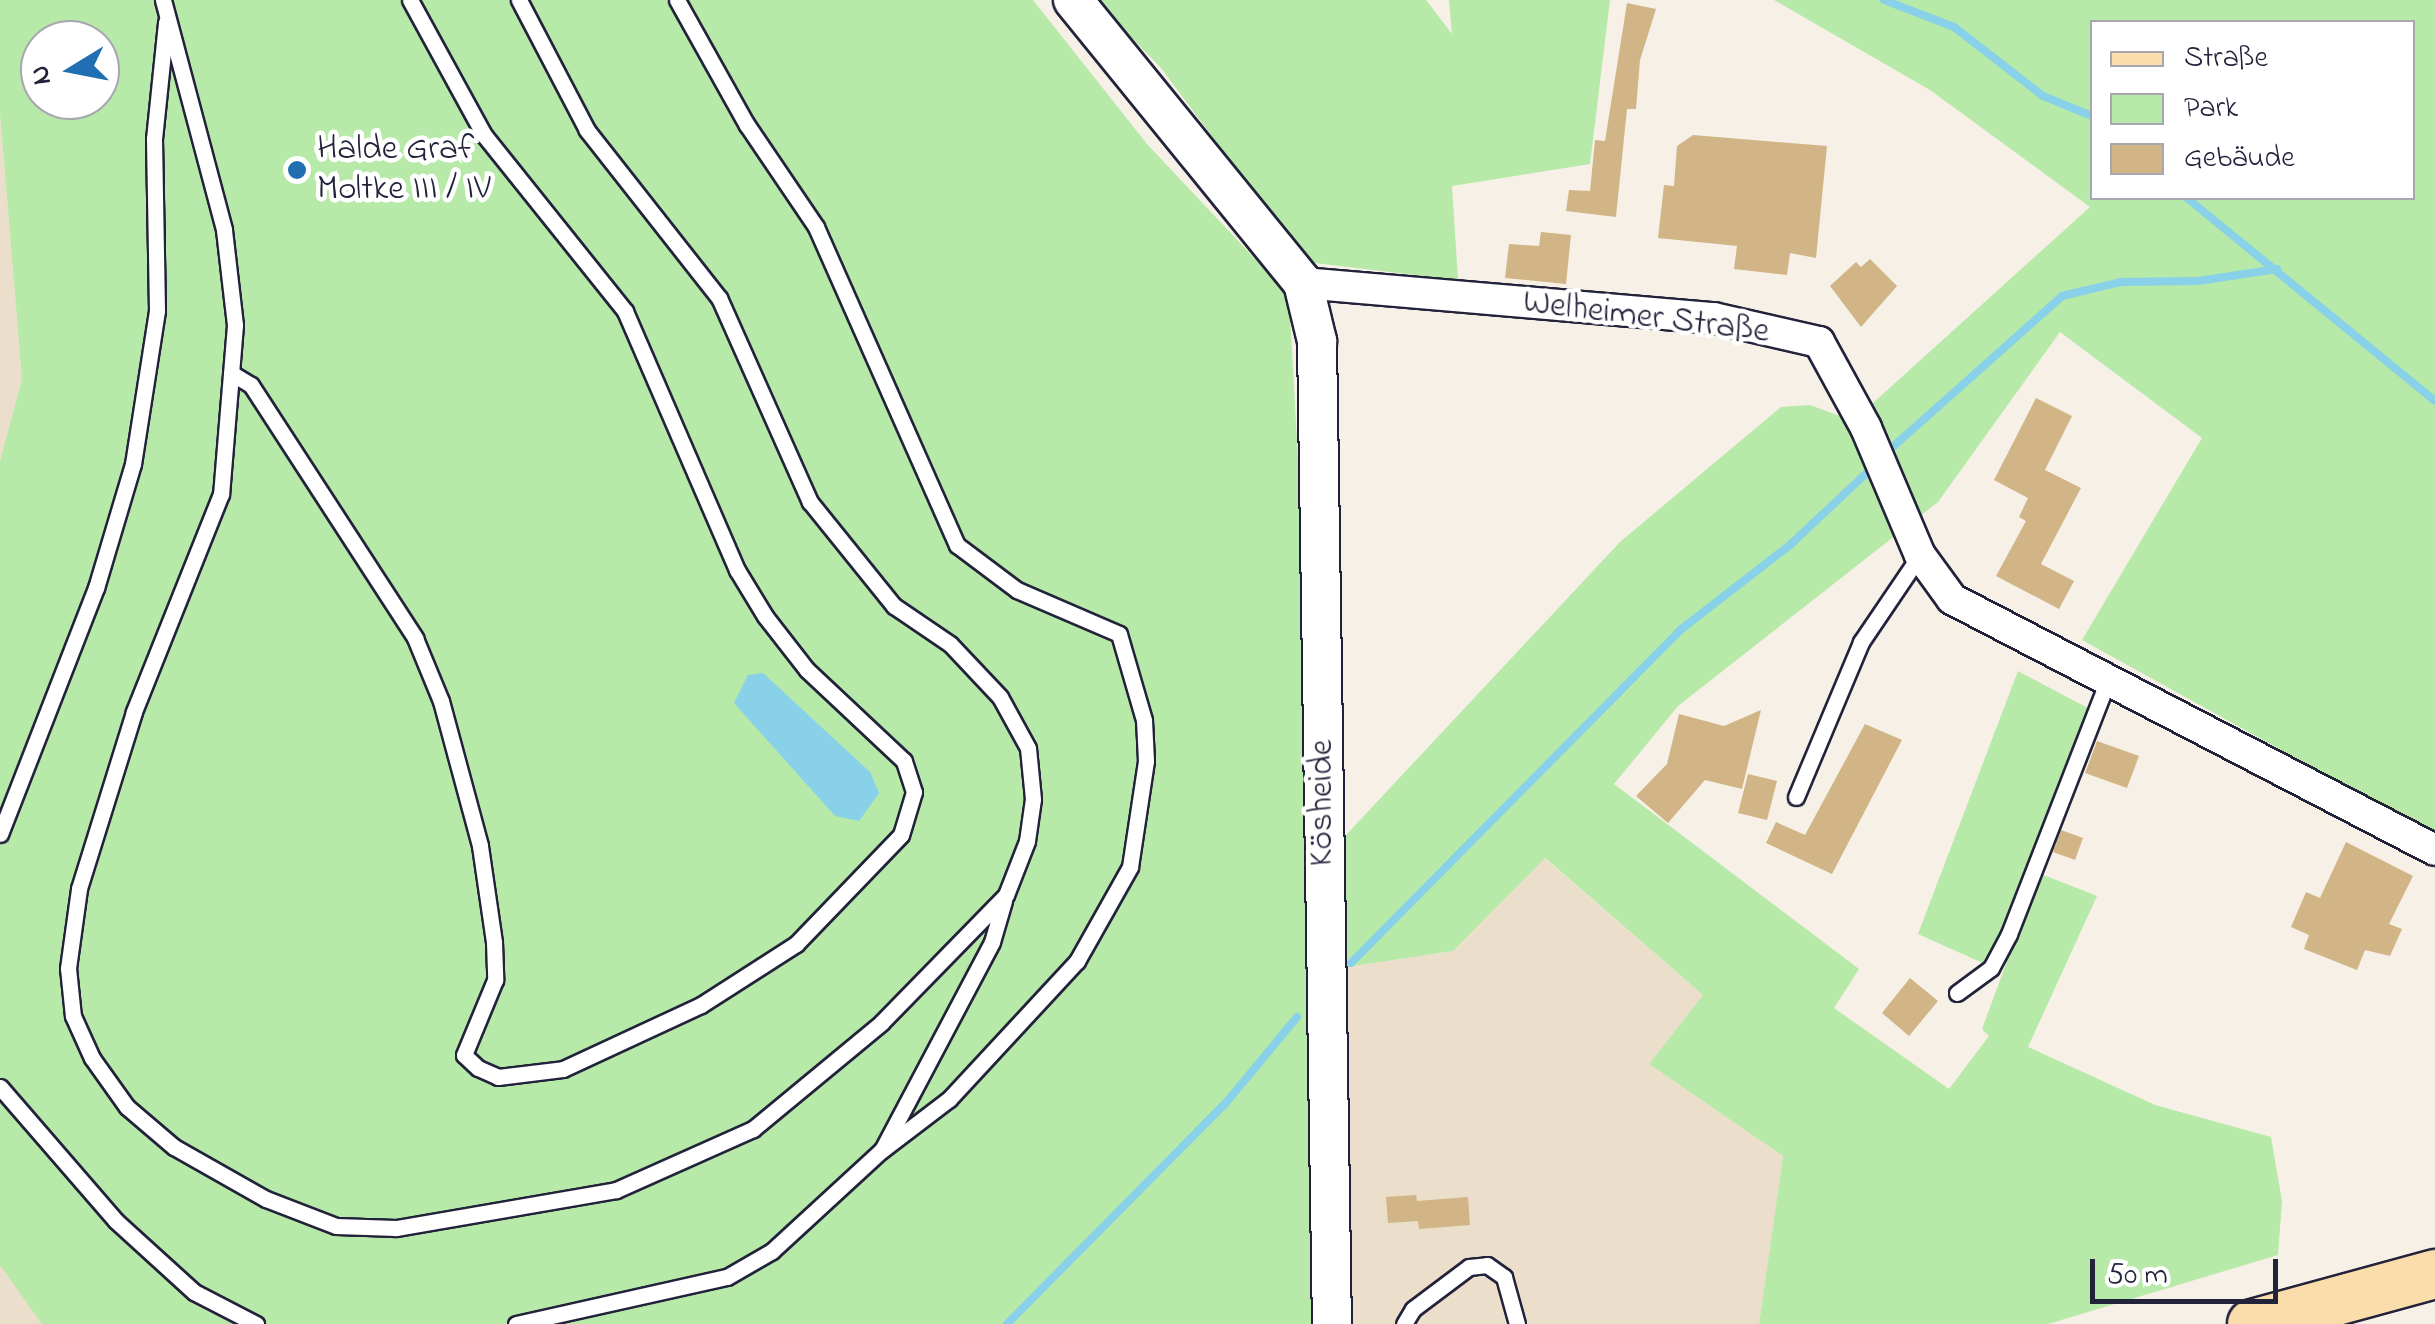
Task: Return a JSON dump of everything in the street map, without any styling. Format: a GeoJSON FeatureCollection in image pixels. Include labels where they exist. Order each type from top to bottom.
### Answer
{"type":"FeatureCollection","features":[{"type":"Feature","properties":{"kind":"main road"},"geometry":{"type":"LineString","coordinates":[[2252,1324],[2435,1274]]}},
{"type":"Feature","properties":{"kind":"main road"},"geometry":{"type":"LineString","coordinates":[[2369,1324],[2435,1304]]}},
{"type":"Feature","properties":{"kind":"street"},"geometry":{"type":"LineString","coordinates":[[1073,0],[1302,283]]}},
{"type":"Feature","properties":{"kind":"street","name":"Welheimer Straße"},"geometry":{"type":"LineString","coordinates":[[1302,283],[1714,318],[1819,342],[1866,428],[1920,555],[1952,598],[2435,850]]}},
{"type":"Feature","properties":{"kind":"street","name":"Kösheide"},"geometry":{"type":"LineString","coordinates":[[1302,283],[1317,340],[1320,396],[1332,1324]]}},
{"type":"Feature","properties":{"kind":"lane"},"geometry":{"type":"LineString","coordinates":[[231,373],[251,385],[416,638],[441,700],[480,846],[494,942],[495,980],[464,1055],[478,1068],[498,1077],[563,1070],[701,1005],[796,944],[901,835],[914,792],[904,761],[807,670],[766,616],[737,570],[624,311],[484,135],[410,0]]}},
{"type":"Feature","properties":{"kind":"lane"},"geometry":{"type":"LineString","coordinates":[[519,0],[587,130],[719,298],[810,502],[894,606],[950,644],[1000,697],[1028,748],[1033,799],[1027,841],[992,942],[882,1150]]}},
{"type":"Feature","properties":{"kind":"lane"},"geometry":{"type":"LineString","coordinates":[[516,1324],[727,1277],[772,1251],[882,1150],[949,1099],[1077,961],[1130,867],[1146,761],[1144,720],[1119,634],[1017,590],[957,545],[816,227],[747,125],[677,0]]}},
{"type":"Feature","properties":{"kind":"lane"},"geometry":{"type":"LineString","coordinates":[[165,6],[224,230],[236,325],[221,494],[134,712],[78,888],[68,968],[74,1016],[92,1058],[127,1107],[174,1147],[266,1200],[336,1226],[445,1222],[616,1190],[753,1129],[804,1092],[1006,895]]}},
{"type":"Feature","properties":{"kind":"lane"},"geometry":{"type":"LineString","coordinates":[[0,834],[96,588],[133,464],[157,310],[154,139],[165,6]]}},
{"type":"Feature","properties":{"kind":"lane"},"geometry":{"type":"LineString","coordinates":[[1796,797],[1861,642],[1920,555]]}},
{"type":"Feature","properties":{"kind":"lane"},"geometry":{"type":"LineString","coordinates":[[1957,993],[1991,968],[2009,934],[2108,682]]}},
{"type":"Feature","properties":{"kind":"lane"},"geometry":{"type":"LineString","coordinates":[[0,1087],[116,1221],[194,1292],[256,1324]]}},
{"type":"Feature","properties":{"kind":"lane"},"geometry":{"type":"LineString","coordinates":[[1404,1324],[1413,1309],[1469,1267],[1487,1265],[1504,1277],[1517,1324]]}},
{"type":"Feature","properties":{"kind":"shaded area"},"geometry":{"type":"Polygon","coordinates":[[[0,114],[22,379],[0,461],[0,114]]]}},
{"type":"Feature","properties":{"kind":"shaded area"},"geometry":{"type":"Polygon","coordinates":[[[1544,858],[1703,995],[1649,1064],[1783,1156],[1759,1324],[1351,1324],[1340,968],[1453,951],[1544,858]]]}},
{"type":"Feature","properties":{"kind":"shaded area"},"geometry":{"type":"Polygon","coordinates":[[[0,1265],[5,1269],[42,1324],[0,1324],[0,1265]]]}},
{"type":"Feature","properties":{"kind":"green space"},"geometry":{"type":"Polygon","coordinates":[[[0,0],[1033,0],[1147,144],[1289,295],[1304,569],[1313,1324],[42,1324],[0,1265],[0,461],[22,379],[0,114],[0,0]]]}},
{"type":"Feature","properties":{"kind":"green space"},"geometry":{"type":"Polygon","coordinates":[[[1095,0],[1426,0],[1452,34],[1449,0],[1610,0],[1590,164],[1452,186],[1458,280],[1306,262],[1161,68],[1095,0]]]}},
{"type":"Feature","properties":{"kind":"green space"},"geometry":{"type":"Polygon","coordinates":[[[1774,0],[2435,0],[2435,835],[2082,640],[2202,438],[2060,332],[1938,502],[1678,706],[1614,784],[1859,969],[1834,1008],[1949,1089],[1989,1036],[1982,1029],[2009,956],[1997,949],[1985,964],[1918,934],[2018,671],[2101,715],[2041,874],[2097,896],[2028,1047],[2155,1105],[2271,1137],[2282,1201],[2278,1255],[2048,1324],[1759,1324],[1783,1156],[1649,1064],[1703,995],[1545,858],[1453,951],[1340,968],[1346,835],[1620,542],[1781,407],[1810,405],[1853,421],[2090,207],[1930,90],[1774,0]]]}},
{"type":"Feature","properties":{"kind":"water"},"geometry":{"type":"Polygon","coordinates":[[[763,673],[870,772],[879,793],[859,821],[835,816],[734,703],[748,675],[763,673]]]}},
{"type":"Feature","properties":{"kind":"building"},"geometry":{"type":"Polygon","coordinates":[[[1627,3],[1656,9],[1640,60],[1636,109],[1627,109],[1616,217],[1566,211],[1569,190],[1590,191],[1595,140],[1605,141],[1627,3]]]}},
{"type":"Feature","properties":{"kind":"building"},"geometry":{"type":"Polygon","coordinates":[[[1693,135],[1827,146],[1816,258],[1790,253],[1787,275],[1734,269],[1737,246],[1658,238],[1664,185],[1674,186],[1677,146],[1693,135]]]}},
{"type":"Feature","properties":{"kind":"building"},"geometry":{"type":"Polygon","coordinates":[[[1541,232],[1571,235],[1566,284],[1505,278],[1509,244],[1539,246],[1541,232]]]}},
{"type":"Feature","properties":{"kind":"building"},"geometry":{"type":"Polygon","coordinates":[[[1870,259],[1897,286],[1861,327],[1830,286],[1856,262],[1861,267],[1870,259]]]}},
{"type":"Feature","properties":{"kind":"building"},"geometry":{"type":"Polygon","coordinates":[[[2036,398],[2072,416],[2045,470],[2081,488],[2041,564],[2074,581],[2059,609],[1996,576],[2026,521],[2019,517],[2028,498],[1994,480],[2036,398]]]}},
{"type":"Feature","properties":{"kind":"building"},"geometry":{"type":"Polygon","coordinates":[[[1761,710],[1742,789],[1705,780],[1668,823],[1636,796],[1667,764],[1679,714],[1724,726],[1761,710]]]}},
{"type":"Feature","properties":{"kind":"building"},"geometry":{"type":"Polygon","coordinates":[[[1865,724],[1902,740],[1832,874],[1766,843],[1776,822],[1805,835],[1865,724]]]}},
{"type":"Feature","properties":{"kind":"building"},"geometry":{"type":"Polygon","coordinates":[[[2097,741],[2139,756],[2127,788],[2085,773],[2097,741]]]}},
{"type":"Feature","properties":{"kind":"building"},"geometry":{"type":"Polygon","coordinates":[[[1748,774],[1777,781],[1767,820],[1738,813],[1748,774]]]}},
{"type":"Feature","properties":{"kind":"building"},"geometry":{"type":"Polygon","coordinates":[[[2061,830],[2083,838],[2075,860],[2053,852],[2061,830]]]}},
{"type":"Feature","properties":{"kind":"building"},"geometry":{"type":"Polygon","coordinates":[[[2346,842],[2413,876],[2389,924],[2402,929],[2390,956],[2365,950],[2357,970],[2304,949],[2309,935],[2291,927],[2306,892],[2320,898],[2346,842]]]}},
{"type":"Feature","properties":{"kind":"building"},"geometry":{"type":"Polygon","coordinates":[[[1910,978],[1938,1001],[1909,1036],[1882,1013],[1910,978]]]}},
{"type":"Feature","properties":{"kind":"building"},"geometry":{"type":"Polygon","coordinates":[[[1416,1195],[1417,1201],[1468,1197],[1470,1225],[1419,1229],[1418,1221],[1388,1223],[1386,1197],[1416,1195]]]}},
{"type":"Feature","properties":{"kind":"waterway"},"geometry":{"type":"LineString","coordinates":[[1884,0],[1954,27],[2043,96],[2090,115]]}},
{"type":"Feature","properties":{"kind":"waterway"},"geometry":{"type":"LineString","coordinates":[[2189,200],[2435,401]]}},
{"type":"Feature","properties":{"kind":"waterway"},"geometry":{"type":"LineString","coordinates":[[1886,453],[2062,296],[2121,282],[2198,281],[2277,269]]}},
{"type":"Feature","properties":{"kind":"waterway"},"geometry":{"type":"LineString","coordinates":[[1351,963],[1679,631],[1791,544],[1873,467]]}},
{"type":"Feature","properties":{"kind":"waterway"},"geometry":{"type":"LineString","coordinates":[[1007,1324],[1225,1104],[1297,1017]]}},
{"type":"Feature","properties":{"kind":"place","name":"Halde Graf Moltke III / IV"},"geometry":{"type":"Point","coordinates":[297,170]}}]}
